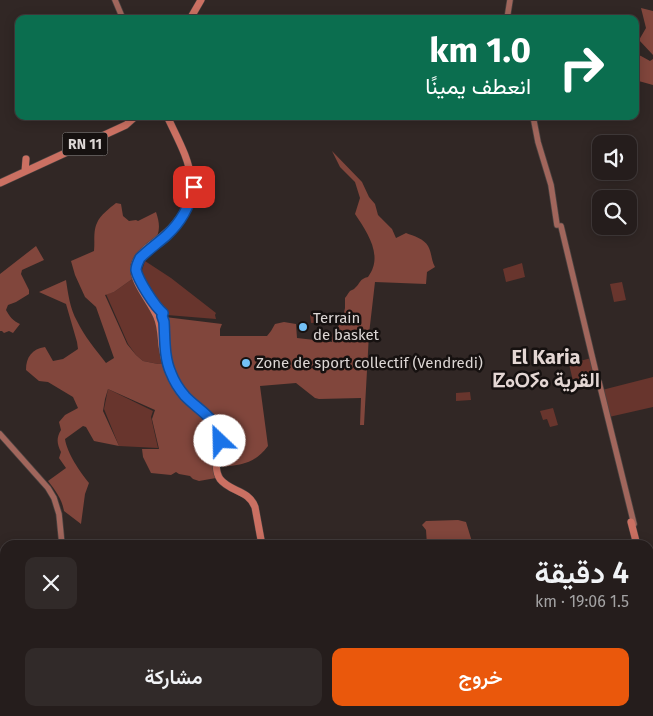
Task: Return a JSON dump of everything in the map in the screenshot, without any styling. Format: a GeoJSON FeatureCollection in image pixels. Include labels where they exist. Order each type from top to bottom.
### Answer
{"type":"FeatureCollection","features":[{"type":"Feature","properties":{"kind":"highway"},"geometry":{"type":"LineString","coordinates":[[193,15],[202,0]]}},
{"type":"Feature","properties":{"kind":"highway","name":"RN 11"},"geometry":{"type":"LineString","coordinates":[[0,183],[126,126],[131,120]]}},
{"type":"Feature","properties":{"kind":"highway"},"geometry":{"type":"LineString","coordinates":[[171,120],[190,167],[192,179],[191,193],[186,206],[172,226],[142,252],[134,268],[138,281],[158,320],[168,371],[180,392],[205,416],[216,430],[219,476],[224,483],[246,495],[252,501],[255,506],[261,540]]}},
{"type":"Feature","properties":{"kind":"highway"},"geometry":{"type":"LineString","coordinates":[[173,126],[192,169],[194,183],[190,203],[176,226],[140,258],[136,271],[140,282],[160,314],[165,354],[174,379],[182,393],[217,427],[220,436],[219,463],[221,475],[228,482],[248,493],[254,500],[261,540]]}},
{"type":"Feature","properties":{"kind":"highway"},"geometry":{"type":"LineString","coordinates":[[27,160],[30,168]]}},
{"type":"Feature","properties":{"kind":"highway"},"geometry":{"type":"LineString","coordinates":[[633,523],[637,540]]}},
{"type":"Feature","properties":{"kind":"highway"},"geometry":{"type":"LineString","coordinates":[[633,523],[637,540]]}},
{"type":"Feature","properties":{"kind":"main road"},"geometry":{"type":"LineString","coordinates":[[116,0],[122,15]]}},
{"type":"Feature","properties":{"kind":"main road"},"geometry":{"type":"LineString","coordinates":[[508,15],[510,0]]}},
{"type":"Feature","properties":{"kind":"main road"},"geometry":{"type":"LineString","coordinates":[[535,120],[538,142],[551,185],[559,225],[633,523]]}},
{"type":"Feature","properties":{"kind":"main road"},"geometry":{"type":"LineString","coordinates":[[138,281],[160,314],[163,351]]}},
{"type":"Feature","properties":{"kind":"main road"},"geometry":{"type":"LineString","coordinates":[[0,434],[48,488],[54,498],[59,514],[62,540]]}},
{"type":"Feature","properties":{"kind":"shaded area"},"geometry":{"type":"Polygon","coordinates":[[[641,8],[653,11],[653,55],[639,40],[646,28],[641,8]]]}},
{"type":"Feature","properties":{"kind":"shaded area"},"geometry":{"type":"Polygon","coordinates":[[[639,55],[650,61],[653,59],[653,85],[639,81],[639,55]]]}},
{"type":"Feature","properties":{"kind":"shaded area"},"geometry":{"type":"Polygon","coordinates":[[[332,151],[362,182],[369,197],[375,204],[378,215],[392,229],[396,238],[406,233],[424,241],[435,267],[427,272],[426,284],[375,282],[369,334],[364,425],[360,425],[361,398],[319,399],[296,383],[260,386],[268,446],[253,460],[222,467],[222,439],[219,427],[181,389],[171,370],[167,350],[165,317],[222,324],[220,336],[267,336],[275,324],[284,322],[296,324],[297,338],[332,342],[333,332],[342,322],[345,298],[361,280],[368,277],[373,269],[374,253],[369,236],[355,214],[360,198],[355,182],[340,167],[332,151]]]}},
{"type":"Feature","properties":{"kind":"shaded area"},"geometry":{"type":"Polygon","coordinates":[[[116,203],[121,204],[123,216],[129,221],[138,221],[156,212],[159,227],[154,242],[139,255],[135,277],[114,292],[105,295],[127,344],[136,355],[143,361],[158,364],[164,363],[168,373],[212,425],[217,443],[216,478],[199,481],[176,472],[171,475],[151,473],[143,457],[142,449],[159,449],[152,419],[155,410],[108,389],[103,411],[119,446],[94,441],[86,427],[83,426],[65,439],[71,456],[89,483],[85,494],[81,524],[64,511],[56,491],[48,481],[66,468],[59,458],[61,452],[58,438],[61,430],[59,422],[65,415],[78,408],[73,397],[48,382],[39,381],[26,370],[26,365],[31,354],[40,348],[45,347],[53,361],[63,359],[78,349],[66,304],[39,292],[66,280],[73,311],[83,332],[106,363],[114,358],[96,307],[85,297],[71,261],[94,251],[98,220],[116,203]]]}},
{"type":"Feature","properties":{"kind":"shaded area"},"geometry":{"type":"Polygon","coordinates":[[[36,246],[44,260],[22,270],[21,274],[29,294],[8,305],[6,310],[10,317],[20,324],[13,333],[9,331],[4,333],[0,331],[0,274],[36,246]]]}},
{"type":"Feature","properties":{"kind":"shaded area"},"geometry":{"type":"Polygon","coordinates":[[[145,261],[171,278],[216,313],[216,319],[167,315],[144,277],[142,270],[145,261]]]}},
{"type":"Feature","properties":{"kind":"shaded area"},"geometry":{"type":"Polygon","coordinates":[[[522,263],[525,277],[506,282],[503,269],[522,263]]]}},
{"type":"Feature","properties":{"kind":"shaded area"},"geometry":{"type":"Polygon","coordinates":[[[135,277],[157,320],[164,363],[158,364],[143,361],[136,355],[128,344],[106,294],[114,292],[135,277]]]}},
{"type":"Feature","properties":{"kind":"shaded area"},"geometry":{"type":"Polygon","coordinates":[[[622,282],[626,300],[614,302],[610,284],[622,282]]]}},
{"type":"Feature","properties":{"kind":"shaded area"},"geometry":{"type":"Polygon","coordinates":[[[330,314],[331,322],[311,323],[310,315],[330,314]]]}},
{"type":"Feature","properties":{"kind":"shaded area"},"geometry":{"type":"Polygon","coordinates":[[[591,358],[594,376],[573,381],[569,364],[591,358]]]}},
{"type":"Feature","properties":{"kind":"shaded area"},"geometry":{"type":"Polygon","coordinates":[[[653,377],[653,407],[609,417],[602,390],[653,377]]]}},
{"type":"Feature","properties":{"kind":"shaded area"},"geometry":{"type":"Polygon","coordinates":[[[108,389],[153,411],[151,417],[158,448],[119,446],[104,409],[108,389]]]}},
{"type":"Feature","properties":{"kind":"shaded area"},"geometry":{"type":"Polygon","coordinates":[[[470,392],[471,400],[456,401],[456,393],[470,392]]]}},
{"type":"Feature","properties":{"kind":"shaded area"},"geometry":{"type":"Polygon","coordinates":[[[553,408],[558,425],[550,427],[547,419],[543,420],[540,411],[553,408]]]}},
{"type":"Feature","properties":{"kind":"shaded area"},"geometry":{"type":"Polygon","coordinates":[[[458,520],[466,522],[471,540],[427,540],[426,530],[422,525],[426,521],[458,520]]]}},
{"type":"Feature","properties":{"kind":"place","name":"Terrain de basket"},"geometry":{"type":"Point","coordinates":[303,327]}},
{"type":"Feature","properties":{"kind":"place","name":"Zone de sport collectif (Vendredi)"},"geometry":{"type":"Point","coordinates":[246,363]}},
{"type":"Feature","properties":{"kind":"district","name":"El Karia ⵇⴰⵔⵢⴰ القرية"},"geometry":{"type":"Point","coordinates":[546,368]}},
{"type":"Feature","properties":{"kind":"route"},"geometry":{"type":"LineString","coordinates":[[194,187],[190,203],[180,220],[173,229],[140,258],[136,271],[156,305],[163,313],[168,365],[171,373],[185,396],[217,427],[220,441]]}}]}
